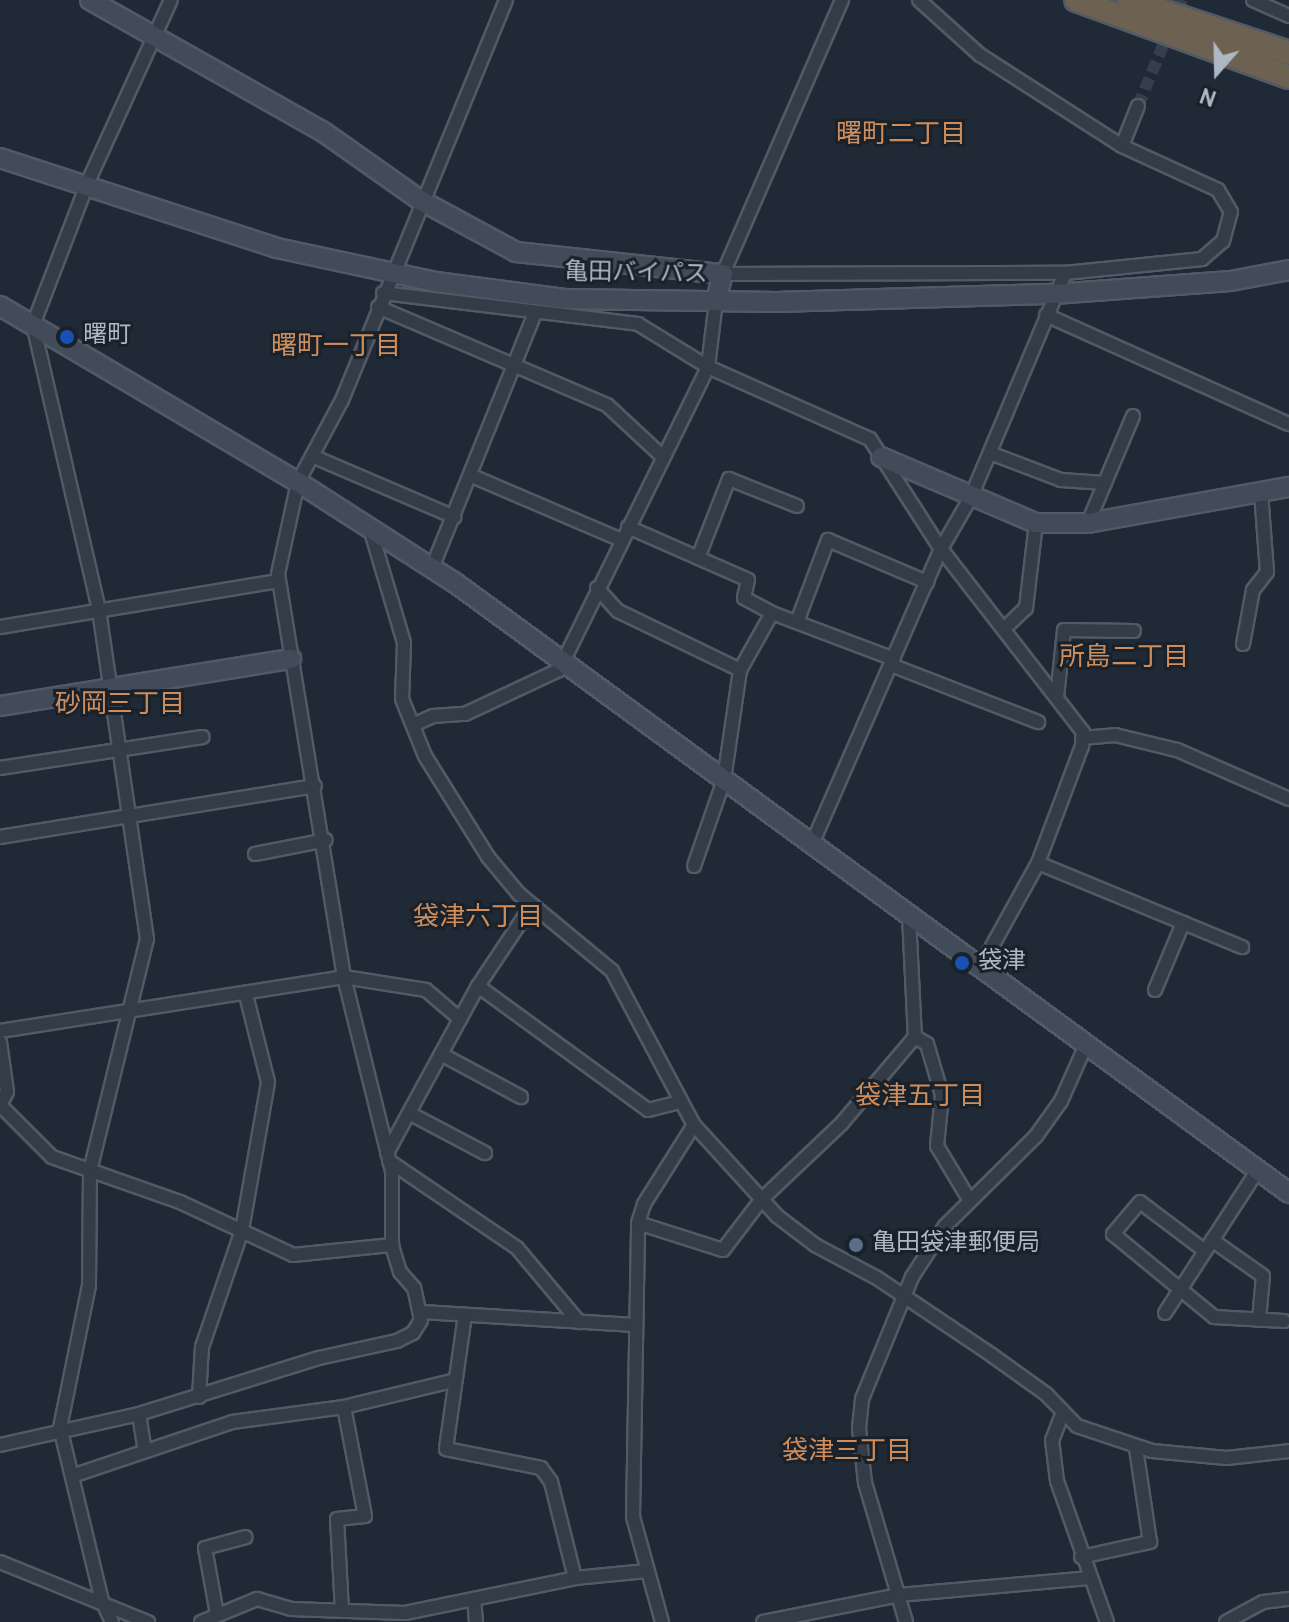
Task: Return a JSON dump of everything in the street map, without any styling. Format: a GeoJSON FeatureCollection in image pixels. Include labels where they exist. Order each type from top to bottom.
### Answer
{"type":"FeatureCollection","features":[{"type":"Feature","properties":{"kind":"highway"},"geometry":{"type":"LineString","coordinates":[[1076,0],[1289,77]]}},
{"type":"Feature","properties":{"kind":"highway"},"geometry":{"type":"LineString","coordinates":[[1129,0],[1289,53]]}},
{"type":"Feature","properties":{"kind":"street"},"geometry":{"type":"LineString","coordinates":[[90,0],[325,133],[420,200],[516,252],[537,257],[723,274],[1065,273],[1202,259],[1223,241],[1231,212],[1218,190],[1122,146],[980,55],[919,0]]}},
{"type":"Feature","properties":{"kind":"street"},"geometry":{"type":"LineString","coordinates":[[112,1622],[102,1601],[60,1428],[89,1286],[90,1171],[147,939],[133,815],[118,749],[113,688],[99,610],[33,325],[87,184],[171,0]]}},
{"type":"Feature","properties":{"kind":"street"},"geometry":{"type":"LineString","coordinates":[[0,1445],[60,1428],[139,1414],[319,1358],[397,1341],[413,1333],[422,1312],[414,1288],[400,1272],[392,1245],[388,1157],[344,977],[326,840],[278,581],[298,482],[342,400],[420,200],[506,0]]}},
{"type":"Feature","properties":{"kind":"street"},"geometry":{"type":"LineString","coordinates":[[413,725],[433,716],[465,714],[559,670],[561,659],[708,367],[716,301],[723,274],[842,0]]}},
{"type":"Feature","properties":{"kind":"street"},"geometry":{"type":"LineString","coordinates":[[1253,0],[1289,16]]}},
{"type":"Feature","properties":{"kind":"street"},"geometry":{"type":"LineString","coordinates":[[1122,146],[1138,106]]}},
{"type":"Feature","properties":{"kind":"street","name":"亀田バイパス"},"geometry":{"type":"LineString","coordinates":[[0,158],[277,248],[391,273],[565,299],[716,301],[1054,294],[1231,281],[1289,270]]}},
{"type":"Feature","properties":{"kind":"street"},"geometry":{"type":"LineString","coordinates":[[812,844],[941,549],[971,497],[1065,273]]}},
{"type":"Feature","properties":{"kind":"street"},"geometry":{"type":"LineString","coordinates":[[383,293],[638,324],[708,367],[870,439],[941,549],[1057,697],[1082,738]]}},
{"type":"Feature","properties":{"kind":"street"},"geometry":{"type":"LineString","coordinates":[[0,306],[298,482],[432,568],[561,659],[1085,1047],[1289,1193]]}},
{"type":"Feature","properties":{"kind":"street"},"geometry":{"type":"LineString","coordinates":[[378,307],[607,405],[663,457]]}},
{"type":"Feature","properties":{"kind":"street"},"geometry":{"type":"LineString","coordinates":[[432,568],[472,476],[535,313]]}},
{"type":"Feature","properties":{"kind":"street"},"geometry":{"type":"LineString","coordinates":[[1046,315],[1289,424]]}},
{"type":"Feature","properties":{"kind":"street"},"geometry":{"type":"LineString","coordinates":[[1088,523],[1133,416]]}},
{"type":"Feature","properties":{"kind":"street"},"geometry":{"type":"LineString","coordinates":[[990,453],[1061,480],[1105,483]]}},
{"type":"Feature","properties":{"kind":"street"},"geometry":{"type":"LineString","coordinates":[[312,456],[454,517]]}},
{"type":"Feature","properties":{"kind":"street"},"geometry":{"type":"LineString","coordinates":[[881,457],[1036,523],[1088,523],[1289,487]]}},
{"type":"Feature","properties":{"kind":"street"},"geometry":{"type":"LineString","coordinates":[[472,476],[621,540]]}},
{"type":"Feature","properties":{"kind":"street"},"geometry":{"type":"LineString","coordinates":[[698,558],[729,479],[797,506]]}},
{"type":"Feature","properties":{"kind":"street"},"geometry":{"type":"LineString","coordinates":[[1243,644],[1253,590],[1267,572],[1261,493]]}},
{"type":"Feature","properties":{"kind":"street"},"geometry":{"type":"LineString","coordinates":[[1004,629],[1026,608],[1036,523]]}},
{"type":"Feature","properties":{"kind":"street"},"geometry":{"type":"LineString","coordinates":[[370,527],[376,559],[395,601],[404,643],[402,699],[425,756],[488,857],[532,905],[612,971],[694,1125],[762,1199],[815,1245],[993,1356],[1077,1426],[1136,1448],[1227,1458],[1289,1451]]}},
{"type":"Feature","properties":{"kind":"street"},"geometry":{"type":"LineString","coordinates":[[628,527],[748,580],[744,598],[772,613],[1038,722]]}},
{"type":"Feature","properties":{"kind":"street"},"geometry":{"type":"LineString","coordinates":[[797,622],[828,540],[927,582]]}},
{"type":"Feature","properties":{"kind":"street"},"geometry":{"type":"LineString","coordinates":[[0,627],[278,581]]}},
{"type":"Feature","properties":{"kind":"street"},"geometry":{"type":"LineString","coordinates":[[597,588],[618,611],[740,670]]}},
{"type":"Feature","properties":{"kind":"street"},"geometry":{"type":"LineString","coordinates":[[694,866],[724,780],[740,670],[772,613]]}},
{"type":"Feature","properties":{"kind":"street"},"geometry":{"type":"LineString","coordinates":[[1057,697],[1064,630],[1134,631]]}},
{"type":"Feature","properties":{"kind":"street"},"geometry":{"type":"LineString","coordinates":[[0,706],[291,659]]}},
{"type":"Feature","properties":{"kind":"street"},"geometry":{"type":"LineString","coordinates":[[1082,738],[1115,735],[1177,750],[1289,799]]}},
{"type":"Feature","properties":{"kind":"street"},"geometry":{"type":"LineString","coordinates":[[0,768],[203,737]]}},
{"type":"Feature","properties":{"kind":"street"},"geometry":{"type":"LineString","coordinates":[[980,968],[1038,863],[1082,738]]}},
{"type":"Feature","properties":{"kind":"street"},"geometry":{"type":"LineString","coordinates":[[0,837],[315,786]]}},
{"type":"Feature","properties":{"kind":"street"},"geometry":{"type":"LineString","coordinates":[[255,854],[326,840]]}},
{"type":"Feature","properties":{"kind":"street"},"geometry":{"type":"LineString","coordinates":[[1038,863],[1242,947]]}},
{"type":"Feature","properties":{"kind":"street"},"geometry":{"type":"LineString","coordinates":[[388,1157],[478,986],[532,905]]}},
{"type":"Feature","properties":{"kind":"street"},"geometry":{"type":"LineString","coordinates":[[638,1223],[723,1250],[762,1199],[842,1123],[915,1037],[909,916]]}},
{"type":"Feature","properties":{"kind":"street"},"geometry":{"type":"LineString","coordinates":[[1155,990],[1183,923]]}},
{"type":"Feature","properties":{"kind":"street"},"geometry":{"type":"LineString","coordinates":[[0,1031],[246,995],[344,977],[426,990],[460,1019]]}},
{"type":"Feature","properties":{"kind":"street"},"geometry":{"type":"LineString","coordinates":[[478,986],[648,1110],[680,1102]]}},
{"type":"Feature","properties":{"kind":"street"},"geometry":{"type":"LineString","coordinates":[[199,1397],[202,1347],[242,1230],[268,1082],[246,995]]}},
{"type":"Feature","properties":{"kind":"street"},"geometry":{"type":"LineString","coordinates":[[915,1037],[927,1044],[942,1095],[937,1146],[970,1201]]}},
{"type":"Feature","properties":{"kind":"street"},"geometry":{"type":"LineString","coordinates":[[0,1042],[7,1092],[0,1105],[52,1157],[180,1202],[293,1255],[392,1245]]}},
{"type":"Feature","properties":{"kind":"street"},"geometry":{"type":"LineString","coordinates":[[906,1622],[865,1483],[859,1428],[862,1399],[902,1298],[945,1226],[1036,1136],[1061,1101],[1085,1047]]}},
{"type":"Feature","properties":{"kind":"street"},"geometry":{"type":"LineString","coordinates":[[441,1054],[521,1097]]}},
{"type":"Feature","properties":{"kind":"street"},"geometry":{"type":"LineString","coordinates":[[409,1113],[485,1153]]}},
{"type":"Feature","properties":{"kind":"street"},"geometry":{"type":"LineString","coordinates":[[662,1622],[633,1517],[638,1223],[644,1204],[694,1125]]}},
{"type":"Feature","properties":{"kind":"street"},"geometry":{"type":"LineString","coordinates":[[388,1157],[517,1248],[579,1322]]}},
{"type":"Feature","properties":{"kind":"street"},"geometry":{"type":"LineString","coordinates":[[1165,1313],[1258,1170]]}},
{"type":"Feature","properties":{"kind":"street"},"geometry":{"type":"LineString","coordinates":[[1259,1320],[1263,1276],[1140,1202],[1113,1234],[1182,1287],[1214,1317],[1259,1320],[1284,1321]]}},
{"type":"Feature","properties":{"kind":"street"},"geometry":{"type":"LineString","coordinates":[[422,1312],[635,1325]]}},
{"type":"Feature","properties":{"kind":"street"},"geometry":{"type":"LineString","coordinates":[[465,1315],[452,1381],[446,1449],[541,1468],[551,1482],[575,1578]]}},
{"type":"Feature","properties":{"kind":"street"},"geometry":{"type":"LineString","coordinates":[[72,1476],[232,1422],[344,1407],[452,1381]]}},
{"type":"Feature","properties":{"kind":"street"},"geometry":{"type":"LineString","coordinates":[[342,1611],[337,1519],[365,1516],[344,1407]]}},
{"type":"Feature","properties":{"kind":"street"},"geometry":{"type":"LineString","coordinates":[[1063,1412],[1052,1440],[1057,1481],[1088,1578],[1107,1622]]}},
{"type":"Feature","properties":{"kind":"street"},"geometry":{"type":"LineString","coordinates":[[139,1414],[145,1451]]}},
{"type":"Feature","properties":{"kind":"street"},"geometry":{"type":"LineString","coordinates":[[1081,1557],[1150,1542],[1136,1448]]}},
{"type":"Feature","properties":{"kind":"street"},"geometry":{"type":"LineString","coordinates":[[217,1614],[205,1548],[246,1537]]}},
{"type":"Feature","properties":{"kind":"street"},"geometry":{"type":"LineString","coordinates":[[0,1562],[148,1622]]}},
{"type":"Feature","properties":{"kind":"street"},"geometry":{"type":"LineString","coordinates":[[201,1622],[257,1599],[291,1609],[342,1611],[359,1617],[405,1613],[575,1578],[647,1571]]}},
{"type":"Feature","properties":{"kind":"street"},"geometry":{"type":"LineString","coordinates":[[763,1622],[899,1595],[1088,1578]]}},
{"type":"Feature","properties":{"kind":"street"},"geometry":{"type":"LineString","coordinates":[[474,1599],[476,1622]]}},
{"type":"Feature","properties":{"kind":"street"},"geometry":{"type":"LineString","coordinates":[[1226,1622],[1263,1602],[1289,1599]]}},
{"type":"Feature","properties":{"kind":"tunnel"},"geometry":{"type":"LineString","coordinates":[[1138,106],[1182,0]]}},
{"type":"Feature","properties":{"kind":"place","name":"曙町"},"geometry":{"type":"Point","coordinates":[67,337]}},
{"type":"Feature","properties":{"kind":"place","name":"袋津"},"geometry":{"type":"Point","coordinates":[962,963]}},
{"type":"Feature","properties":{"kind":"place","name":"亀田袋津郵便局"},"geometry":{"type":"Point","coordinates":[856,1245]}},
{"type":"Feature","properties":{"kind":"district","name":"曙町二丁目"},"geometry":{"type":"Point","coordinates":[901,136]}},
{"type":"Feature","properties":{"kind":"district","name":"曙町一丁目"},"geometry":{"type":"Point","coordinates":[336,348]}},
{"type":"Feature","properties":{"kind":"district","name":"所島二丁目"},"geometry":{"type":"Point","coordinates":[1124,659]}},
{"type":"Feature","properties":{"kind":"district","name":"砂岡三丁目"},"geometry":{"type":"Point","coordinates":[120,706]}},
{"type":"Feature","properties":{"kind":"district","name":"袋津六丁目"},"geometry":{"type":"Point","coordinates":[478,919]}},
{"type":"Feature","properties":{"kind":"district","name":"袋津五丁目"},"geometry":{"type":"Point","coordinates":[920,1098]}},
{"type":"Feature","properties":{"kind":"district","name":"袋津三丁目"},"geometry":{"type":"Point","coordinates":[847,1453]}}]}
